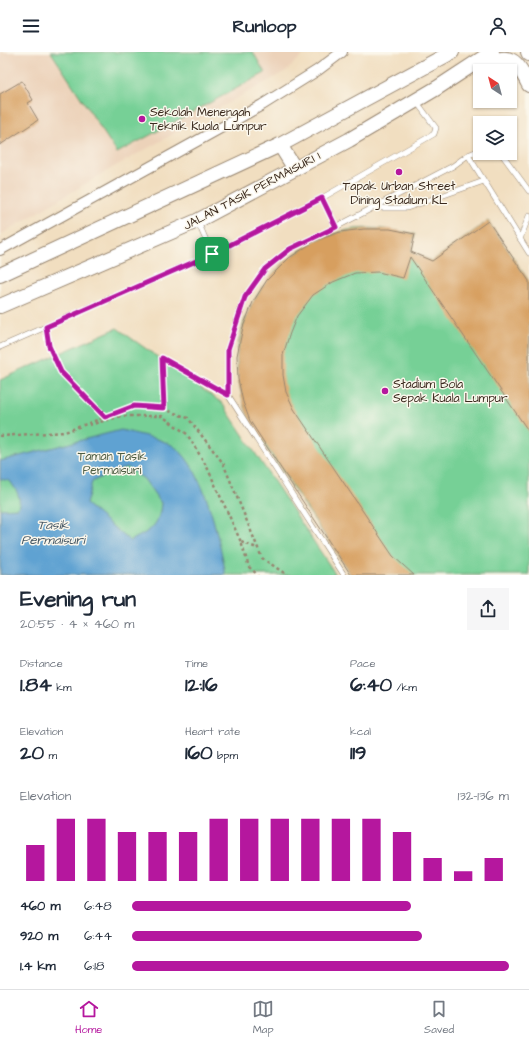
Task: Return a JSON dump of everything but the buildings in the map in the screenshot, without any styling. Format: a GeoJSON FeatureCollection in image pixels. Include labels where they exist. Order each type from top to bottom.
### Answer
{"type":"FeatureCollection","features":[{"type":"Feature","properties":{"kind":"main road"},"geometry":{"type":"LineString","coordinates":[[0,275],[280,144],[452,52]]}},
{"type":"Feature","properties":{"kind":"main road","name":"JALAN TASIK PERMAISURI 1"},"geometry":{"type":"LineString","coordinates":[[0,306],[197,221],[349,140],[437,88],[492,52]]}},
{"type":"Feature","properties":{"kind":"main road"},"geometry":{"type":"LineString","coordinates":[[437,88],[499,58],[516,62],[529,85]]}},
{"type":"Feature","properties":{"kind":"main road"},"geometry":{"type":"LineString","coordinates":[[280,144],[295,168]]}},
{"type":"Feature","properties":{"kind":"street"},"geometry":{"type":"LineString","coordinates":[[0,250],[262,105],[318,70],[342,52]]}},
{"type":"Feature","properties":{"kind":"lane"},"geometry":{"type":"LineString","coordinates":[[0,347],[212,254],[322,198],[434,134],[436,128],[416,100]]}},
{"type":"Feature","properties":{"kind":"lane"},"geometry":{"type":"LineString","coordinates":[[344,575],[228,395],[228,349],[245,297],[265,269],[290,249],[336,227],[453,166],[473,153]]}},
{"type":"Feature","properties":{"kind":"lane"},"geometry":{"type":"LineString","coordinates":[[468,155],[529,254]]}},
{"type":"Feature","properties":{"kind":"lane"},"geometry":{"type":"LineString","coordinates":[[505,160],[529,192]]}},
{"type":"Feature","properties":{"kind":"lane"},"geometry":{"type":"LineString","coordinates":[[373,208],[407,208],[484,181]]}},
{"type":"Feature","properties":{"kind":"lane"},"geometry":{"type":"LineString","coordinates":[[322,198],[336,227]]}},
{"type":"Feature","properties":{"kind":"lane"},"geometry":{"type":"LineString","coordinates":[[520,239],[529,216]]}},
{"type":"Feature","properties":{"kind":"lane"},"geometry":{"type":"LineString","coordinates":[[197,221],[212,254]]}},
{"type":"Feature","properties":{"kind":"path"},"geometry":{"type":"LineString","coordinates":[[46,327],[49,346],[61,372],[105,417]]}},
{"type":"Feature","properties":{"kind":"path"},"geometry":{"type":"LineString","coordinates":[[164,408],[162,358],[228,395]]}},
{"type":"Feature","properties":{"kind":"path"},"geometry":{"type":"LineString","coordinates":[[0,436],[65,432],[134,406],[164,408],[188,418],[223,463],[262,558],[287,575]]}},
{"type":"Feature","properties":{"kind":"path"},"geometry":{"type":"LineString","coordinates":[[75,428],[122,416],[162,416],[187,434],[207,467],[241,542],[249,567],[258,575]]}},
{"type":"Feature","properties":{"kind":"path"},"geometry":{"type":"LineString","coordinates":[[241,542],[257,548]]}},
{"type":"Feature","properties":{"kind":"shaded area"},"geometry":{"type":"Polygon","coordinates":[[[0,52],[306,52],[286,71],[114,167],[0,235],[0,52]]]}},
{"type":"Feature","properties":{"kind":"green space","name":"Sekolah Menengah Teknik Kuala Lumpur"},"geometry":{"type":"Polygon","coordinates":[[[51,52],[253,52],[265,73],[117,153],[51,52]]]}},
{"type":"Feature","properties":{"kind":"green space","name":"Stadium Bola Sepak Kuala Lumpur"},"geometry":{"type":"Polygon","coordinates":[[[488,221],[529,281],[529,575],[351,575],[251,425],[241,391],[237,365],[240,335],[247,315],[269,278],[284,263],[319,239],[339,232],[367,228],[387,229],[415,234],[411,252],[432,261],[488,221]]]}},
{"type":"Feature","properties":{"kind":"green space","name":"Taman Tasik Permaisuri"},"geometry":{"type":"Polygon","coordinates":[[[117,328],[222,403],[336,575],[0,575],[0,380],[117,328]]]}},
{"type":"Feature","properties":{"kind":"water","name":"Tasik Permaisuri"},"geometry":{"type":"Polygon","coordinates":[[[121,430],[151,437],[168,443],[180,452],[191,465],[200,482],[214,522],[226,575],[0,575],[0,509],[18,508],[19,497],[10,481],[0,479],[0,461],[121,430]],[[127,467],[103,476],[92,482],[86,504],[130,541],[153,527],[160,511],[161,503],[144,479],[127,467]]]}},
{"type":"Feature","properties":{"kind":"place","name":"Sekolah Menengah Teknik Kuala Lumpur"},"geometry":{"type":"Point","coordinates":[142,119]}},
{"type":"Feature","properties":{"kind":"place","name":"Tapak Urban Street Dining Stadium KL"},"geometry":{"type":"Point","coordinates":[399,172]}},
{"type":"Feature","properties":{"kind":"place","name":"Stadium Bola Sepak Kuala Lumpur"},"geometry":{"type":"Point","coordinates":[385,391]}},
{"type":"Feature","properties":{"kind":"route"},"geometry":{"type":"LineString","coordinates":[[322,198],[336,227],[290,249],[265,269],[245,297],[228,349],[228,395],[162,358],[164,408],[134,406],[105,417],[61,372],[49,346],[46,327],[212,254],[322,198]]}}]}
